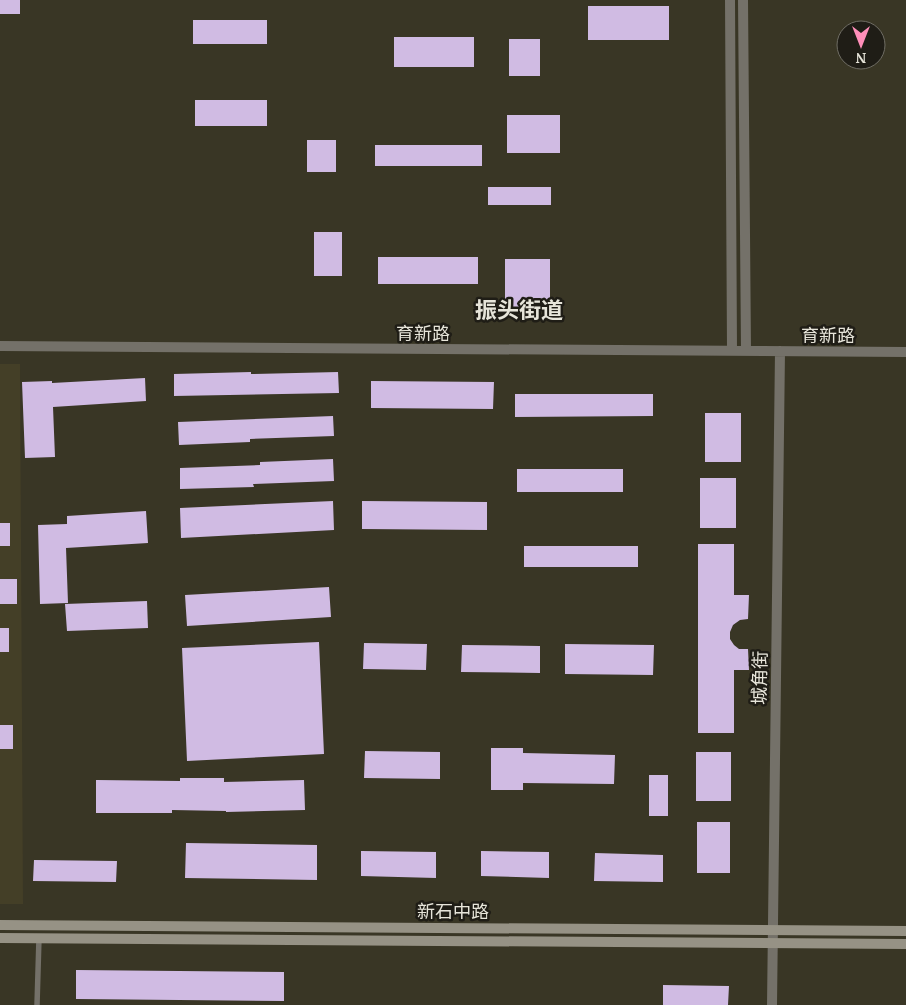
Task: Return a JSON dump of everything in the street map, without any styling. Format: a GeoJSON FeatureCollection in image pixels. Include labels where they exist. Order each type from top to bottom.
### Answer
{"type":"FeatureCollection","features":[{"type":"Feature","properties":{"kind":"main road","name":"新石中路"},"geometry":{"type":"LineString","coordinates":[[0,925],[906,931]]}},
{"type":"Feature","properties":{"kind":"main road","name":"新石中路"},"geometry":{"type":"LineString","coordinates":[[0,938],[906,944]]}},
{"type":"Feature","properties":{"kind":"street"},"geometry":{"type":"LineString","coordinates":[[730,0],[732,350]]}},
{"type":"Feature","properties":{"kind":"street"},"geometry":{"type":"LineString","coordinates":[[744,0],[746,351]]}},
{"type":"Feature","properties":{"kind":"street","name":"育新路"},"geometry":{"type":"LineString","coordinates":[[0,346],[906,352]]}},
{"type":"Feature","properties":{"kind":"street","name":"城角街"},"geometry":{"type":"LineString","coordinates":[[772,1005],[780,351]]}},
{"type":"Feature","properties":{"kind":"lane"},"geometry":{"type":"LineString","coordinates":[[38,1005],[39,938]]}},
{"type":"Feature","properties":{"kind":"shaded area"},"geometry":{"type":"Polygon","coordinates":[[[0,364],[20,364],[23,904],[0,904],[0,364]]]}},
{"type":"Feature","properties":{"kind":"building"},"geometry":{"type":"Polygon","coordinates":[[[0,0],[20,0],[20,14],[0,14],[0,0]]]}},
{"type":"Feature","properties":{"kind":"building"},"geometry":{"type":"Polygon","coordinates":[[[588,6],[669,6],[669,40],[588,40],[588,6]]]}},
{"type":"Feature","properties":{"kind":"building"},"geometry":{"type":"Polygon","coordinates":[[[193,20],[267,20],[267,44],[193,44],[193,20]]]}},
{"type":"Feature","properties":{"kind":"building"},"geometry":{"type":"Polygon","coordinates":[[[394,37],[474,37],[474,67],[394,67],[394,37]]]}},
{"type":"Feature","properties":{"kind":"building"},"geometry":{"type":"Polygon","coordinates":[[[509,39],[540,39],[540,76],[509,76],[509,39]]]}},
{"type":"Feature","properties":{"kind":"building"},"geometry":{"type":"Polygon","coordinates":[[[195,100],[267,100],[267,126],[195,126],[195,100]]]}},
{"type":"Feature","properties":{"kind":"building"},"geometry":{"type":"Polygon","coordinates":[[[507,115],[560,115],[560,153],[507,153],[507,115]]]}},
{"type":"Feature","properties":{"kind":"building"},"geometry":{"type":"Polygon","coordinates":[[[307,140],[336,140],[336,172],[307,172],[307,140]]]}},
{"type":"Feature","properties":{"kind":"building"},"geometry":{"type":"Polygon","coordinates":[[[375,145],[482,145],[482,166],[375,166],[375,145]]]}},
{"type":"Feature","properties":{"kind":"building"},"geometry":{"type":"Polygon","coordinates":[[[488,187],[551,187],[551,205],[488,205],[488,187]]]}},
{"type":"Feature","properties":{"kind":"building"},"geometry":{"type":"Polygon","coordinates":[[[314,232],[342,232],[342,276],[314,276],[314,232]]]}},
{"type":"Feature","properties":{"kind":"building"},"geometry":{"type":"Polygon","coordinates":[[[378,257],[478,257],[478,284],[378,284],[378,257]]]}},
{"type":"Feature","properties":{"kind":"building"},"geometry":{"type":"Polygon","coordinates":[[[505,259],[550,259],[550,312],[505,312],[505,259]]]}},
{"type":"Feature","properties":{"kind":"building"},"geometry":{"type":"Polygon","coordinates":[[[251,372],[251,374],[338,372],[339,393],[174,396],[174,374],[251,372]]]}},
{"type":"Feature","properties":{"kind":"building"},"geometry":{"type":"Polygon","coordinates":[[[145,378],[146,401],[53,407],[55,457],[25,458],[22,382],[52,381],[52,383],[145,378]]]}},
{"type":"Feature","properties":{"kind":"building"},"geometry":{"type":"Polygon","coordinates":[[[371,381],[494,382],[493,409],[371,408],[371,381]]]}},
{"type":"Feature","properties":{"kind":"building"},"geometry":{"type":"Polygon","coordinates":[[[515,394],[653,394],[653,416],[515,417],[515,394]]]}},
{"type":"Feature","properties":{"kind":"building"},"geometry":{"type":"Polygon","coordinates":[[[705,413],[741,413],[741,462],[705,462],[705,413]]]}},
{"type":"Feature","properties":{"kind":"building"},"geometry":{"type":"Polygon","coordinates":[[[333,416],[334,436],[250,439],[250,442],[179,445],[178,422],[333,416]]]}},
{"type":"Feature","properties":{"kind":"building"},"geometry":{"type":"Polygon","coordinates":[[[333,459],[334,481],[253,484],[254,487],[180,489],[180,468],[260,465],[260,462],[333,459]]]}},
{"type":"Feature","properties":{"kind":"building"},"geometry":{"type":"Polygon","coordinates":[[[517,469],[623,469],[623,492],[517,492],[517,469]]]}},
{"type":"Feature","properties":{"kind":"building"},"geometry":{"type":"Polygon","coordinates":[[[700,478],[736,478],[736,528],[700,528],[700,478]]]}},
{"type":"Feature","properties":{"kind":"building"},"geometry":{"type":"Polygon","coordinates":[[[333,501],[334,530],[181,538],[180,508],[333,501]]]}},
{"type":"Feature","properties":{"kind":"building"},"geometry":{"type":"Polygon","coordinates":[[[362,501],[487,502],[487,530],[362,529],[362,501]]]}},
{"type":"Feature","properties":{"kind":"building"},"geometry":{"type":"Polygon","coordinates":[[[146,511],[148,543],[66,548],[68,603],[40,604],[38,525],[67,524],[67,516],[146,511]]]}},
{"type":"Feature","properties":{"kind":"building"},"geometry":{"type":"Polygon","coordinates":[[[0,523],[10,523],[10,546],[0,546],[0,523]]]}},
{"type":"Feature","properties":{"kind":"building"},"geometry":{"type":"Polygon","coordinates":[[[698,544],[734,544],[734,595],[749,595],[748,619],[740,620],[733,625],[730,632],[730,639],[734,645],[739,649],[748,649],[749,670],[734,670],[734,733],[698,733],[698,544]]]}},
{"type":"Feature","properties":{"kind":"building"},"geometry":{"type":"Polygon","coordinates":[[[524,546],[638,546],[638,567],[524,567],[524,546]]]}},
{"type":"Feature","properties":{"kind":"building"},"geometry":{"type":"Polygon","coordinates":[[[0,579],[17,579],[17,604],[0,604],[0,579]]]}},
{"type":"Feature","properties":{"kind":"building"},"geometry":{"type":"Polygon","coordinates":[[[329,587],[331,617],[187,626],[185,595],[329,587]]]}},
{"type":"Feature","properties":{"kind":"building"},"geometry":{"type":"Polygon","coordinates":[[[147,601],[148,628],[67,631],[65,604],[147,601]]]}},
{"type":"Feature","properties":{"kind":"building"},"geometry":{"type":"Polygon","coordinates":[[[0,628],[9,628],[9,652],[0,652],[0,628]]]}},
{"type":"Feature","properties":{"kind":"building"},"geometry":{"type":"Polygon","coordinates":[[[319,642],[324,754],[187,761],[182,648],[319,642]]]}},
{"type":"Feature","properties":{"kind":"building"},"geometry":{"type":"Polygon","coordinates":[[[364,643],[427,644],[426,670],[363,669],[364,643]]]}},
{"type":"Feature","properties":{"kind":"building"},"geometry":{"type":"Polygon","coordinates":[[[565,644],[654,645],[653,675],[565,674],[565,644]]]}},
{"type":"Feature","properties":{"kind":"building"},"geometry":{"type":"Polygon","coordinates":[[[462,645],[540,646],[540,673],[461,672],[462,645]]]}},
{"type":"Feature","properties":{"kind":"building"},"geometry":{"type":"Polygon","coordinates":[[[0,725],[13,725],[13,749],[0,749],[0,725]]]}},
{"type":"Feature","properties":{"kind":"building"},"geometry":{"type":"Polygon","coordinates":[[[491,748],[523,748],[523,753],[615,755],[614,784],[523,783],[523,790],[491,790],[491,748]]]}},
{"type":"Feature","properties":{"kind":"building"},"geometry":{"type":"Polygon","coordinates":[[[365,751],[440,752],[440,779],[364,778],[365,751]]]}},
{"type":"Feature","properties":{"kind":"building"},"geometry":{"type":"Polygon","coordinates":[[[696,752],[731,752],[731,801],[696,801],[696,752]]]}},
{"type":"Feature","properties":{"kind":"building"},"geometry":{"type":"Polygon","coordinates":[[[649,775],[668,775],[668,816],[649,816],[649,775]]]}},
{"type":"Feature","properties":{"kind":"building"},"geometry":{"type":"Polygon","coordinates":[[[180,778],[224,778],[224,782],[304,780],[305,810],[226,812],[172,810],[172,813],[96,813],[96,780],[180,781],[180,778]]]}},
{"type":"Feature","properties":{"kind":"building"},"geometry":{"type":"Polygon","coordinates":[[[697,822],[730,822],[730,873],[697,873],[697,822]]]}},
{"type":"Feature","properties":{"kind":"building"},"geometry":{"type":"Polygon","coordinates":[[[186,843],[317,845],[317,880],[185,878],[186,843]]]}},
{"type":"Feature","properties":{"kind":"building"},"geometry":{"type":"Polygon","coordinates":[[[361,851],[436,852],[436,878],[361,876],[361,851]]]}},
{"type":"Feature","properties":{"kind":"building"},"geometry":{"type":"Polygon","coordinates":[[[481,851],[549,852],[549,878],[481,876],[481,851]]]}},
{"type":"Feature","properties":{"kind":"building"},"geometry":{"type":"Polygon","coordinates":[[[595,853],[663,855],[663,882],[594,881],[595,853]]]}},
{"type":"Feature","properties":{"kind":"building"},"geometry":{"type":"Polygon","coordinates":[[[34,860],[117,861],[116,882],[33,881],[34,860]]]}},
{"type":"Feature","properties":{"kind":"building"},"geometry":{"type":"Polygon","coordinates":[[[76,970],[284,972],[284,1001],[76,999],[76,970]]]}},
{"type":"Feature","properties":{"kind":"building"},"geometry":{"type":"Polygon","coordinates":[[[663,985],[729,986],[728,1005],[663,1005],[663,985]]]}},
{"type":"Feature","properties":{"kind":"district","name":"振头街道"},"geometry":{"type":"Point","coordinates":[519,309]}}]}
